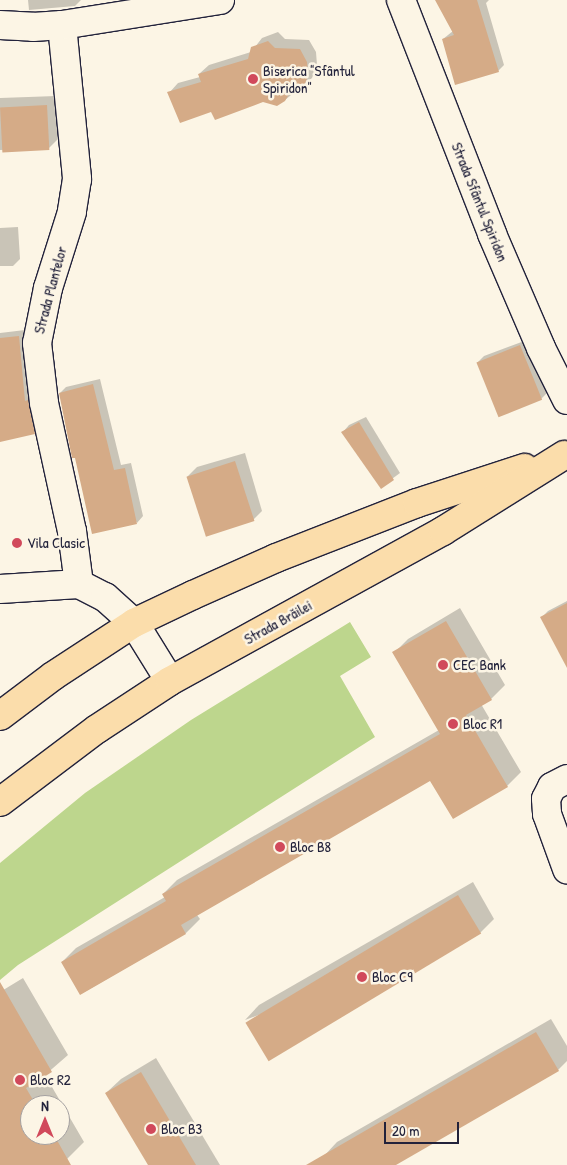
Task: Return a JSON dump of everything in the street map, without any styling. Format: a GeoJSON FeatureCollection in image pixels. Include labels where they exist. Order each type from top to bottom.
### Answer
{"type":"FeatureCollection","features":[{"type":"Feature","properties":{"kind":"main road","name":"Strada Brăilei"},"geometry":{"type":"LineString","coordinates":[[0,716],[53,676],[134,623],[285,555],[417,503],[566,454]]}},
{"type":"Feature","properties":{"kind":"main road","name":"Strada Brăilei"},"geometry":{"type":"LineString","coordinates":[[0,802],[97,729],[170,681],[443,531],[566,454]]}},
{"type":"Feature","properties":{"kind":"street"},"geometry":{"type":"LineString","coordinates":[[0,25],[62,25],[220,0]]}},
{"type":"Feature","properties":{"kind":"street","name":"Strada Sfântul Spiridon"},"geometry":{"type":"LineString","coordinates":[[400,0],[492,234],[541,348],[567,400]]}},
{"type":"Feature","properties":{"kind":"street","name":"Strada Plantelor"},"geometry":{"type":"LineString","coordinates":[[62,25],[77,179],[72,212],[48,288],[37,343],[44,403],[72,531],[79,584]]}},
{"type":"Feature","properties":{"kind":"street"},"geometry":{"type":"LineString","coordinates":[[0,588],[79,584],[105,597],[134,623],[170,681]]}},
{"type":"Feature","properties":{"kind":"street"},"geometry":{"type":"LineString","coordinates":[[559,783],[546,799],[547,814],[567,869]]}},
{"type":"Feature","properties":{"kind":"green space"},"geometry":{"type":"Polygon","coordinates":[[[350,622],[371,657],[340,676],[375,737],[18,965],[0,980],[0,863],[85,793],[191,720],[350,622]]]}},
{"type":"Feature","properties":{"kind":"building"},"geometry":{"type":"Polygon","coordinates":[[[435,0],[477,0],[499,72],[455,85],[442,39],[454,35],[435,0]]]}},
{"type":"Feature","properties":{"kind":"building","name":"Biserica \"Sfântul Spiridon\""},"geometry":{"type":"Polygon","coordinates":[[[268,41],[275,48],[300,49],[307,62],[308,76],[303,89],[289,94],[285,101],[277,106],[263,102],[215,120],[211,112],[180,123],[167,92],[201,82],[198,74],[248,59],[251,47],[268,41]]]}},
{"type":"Feature","properties":{"kind":"building"},"geometry":{"type":"Polygon","coordinates":[[[47,105],[49,150],[2,152],[0,107],[47,105]]]}},
{"type":"Feature","properties":{"kind":"building"},"geometry":{"type":"Polygon","coordinates":[[[19,336],[25,401],[28,400],[35,434],[0,442],[0,338],[19,336]]]}},
{"type":"Feature","properties":{"kind":"building"},"geometry":{"type":"Polygon","coordinates":[[[520,345],[542,400],[499,417],[476,363],[520,345]]]}},
{"type":"Feature","properties":{"kind":"building"},"geometry":{"type":"Polygon","coordinates":[[[93,384],[114,470],[125,468],[137,524],[92,534],[75,458],[72,458],[59,393],[93,384]]]}},
{"type":"Feature","properties":{"kind":"building"},"geometry":{"type":"Polygon","coordinates":[[[359,422],[394,480],[381,489],[341,432],[359,422]]]}},
{"type":"Feature","properties":{"kind":"building"},"geometry":{"type":"Polygon","coordinates":[[[235,461],[254,521],[206,537],[186,477],[235,461]]]}},
{"type":"Feature","properties":{"kind":"building"},"geometry":{"type":"Polygon","coordinates":[[[567,603],[567,668],[540,617],[567,603]]]}},
{"type":"Feature","properties":{"kind":"building"},"geometry":{"type":"Polygon","coordinates":[[[446,621],[492,700],[466,715],[508,787],[453,819],[430,781],[181,925],[186,934],[80,995],[61,962],[166,901],[162,894],[440,734],[392,652],[446,621]]]}},
{"type":"Feature","properties":{"kind":"building","name":"Bloc C9"},"geometry":{"type":"Polygon","coordinates":[[[458,895],[481,934],[269,1061],[245,1023],[458,895]]]}},
{"type":"Feature","properties":{"kind":"building","name":"Bloc R2"},"geometry":{"type":"Polygon","coordinates":[[[0,982],[52,1072],[26,1088],[30,1095],[20,1095],[20,1145],[60,1145],[71,1165],[0,1165],[0,982]]]}},
{"type":"Feature","properties":{"kind":"building"},"geometry":{"type":"Polygon","coordinates":[[[536,1032],[559,1071],[396,1165],[306,1165],[536,1032]]]}},
{"type":"Feature","properties":{"kind":"building","name":"Bloc B3"},"geometry":{"type":"Polygon","coordinates":[[[141,1072],[196,1165],[148,1165],[105,1093],[141,1072]]]}},
{"type":"Feature","properties":{"kind":"place","name":"Biserica \"Sfântul Spiridon\""},"geometry":{"type":"Point","coordinates":[253,79]}},
{"type":"Feature","properties":{"kind":"place","name":"Vila Clasic"},"geometry":{"type":"Point","coordinates":[17,543]}},
{"type":"Feature","properties":{"kind":"place","name":"CEC Bank"},"geometry":{"type":"Point","coordinates":[443,665]}},
{"type":"Feature","properties":{"kind":"place","name":"Bloc R1"},"geometry":{"type":"Point","coordinates":[453,724]}},
{"type":"Feature","properties":{"kind":"place","name":"Bloc B8"},"geometry":{"type":"Point","coordinates":[280,847]}},
{"type":"Feature","properties":{"kind":"place","name":"Bloc C9"},"geometry":{"type":"Point","coordinates":[362,977]}},
{"type":"Feature","properties":{"kind":"place","name":"Bloc R2"},"geometry":{"type":"Point","coordinates":[20,1080]}},
{"type":"Feature","properties":{"kind":"place","name":"Bloc B3"},"geometry":{"type":"Point","coordinates":[151,1129]}}]}
